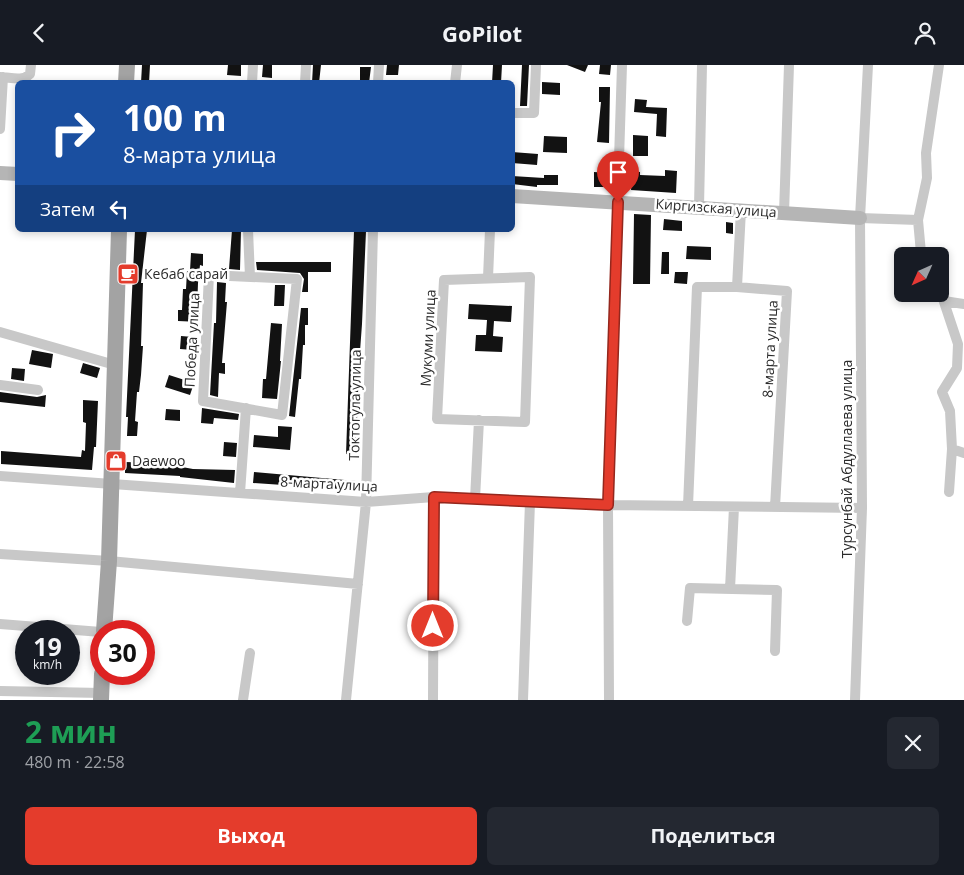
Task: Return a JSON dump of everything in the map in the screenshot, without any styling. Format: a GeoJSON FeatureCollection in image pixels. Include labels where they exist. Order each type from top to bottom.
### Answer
{"type":"FeatureCollection","features":[{"type":"Feature","properties":{"kind":"main road"},"geometry":{"type":"LineString","coordinates":[[126,80],[127,65]]}},
{"type":"Feature","properties":{"kind":"main road"},"geometry":{"type":"LineString","coordinates":[[104,620],[109,561],[119,232]]}},
{"type":"Feature","properties":{"kind":"street"},"geometry":{"type":"LineString","coordinates":[[0,129],[2,77],[20,79],[27,77],[30,74],[31,65]]}},
{"type":"Feature","properties":{"kind":"street"},"geometry":{"type":"LineString","coordinates":[[252,80],[253,65]]}},
{"type":"Feature","properties":{"kind":"street"},"geometry":{"type":"LineString","coordinates":[[305,80],[306,65]]}},
{"type":"Feature","properties":{"kind":"street"},"geometry":{"type":"LineString","coordinates":[[378,80],[379,65]]}},
{"type":"Feature","properties":{"kind":"street"},"geometry":{"type":"LineString","coordinates":[[455,80],[457,65]]}},
{"type":"Feature","properties":{"kind":"street"},"geometry":{"type":"LineString","coordinates":[[515,113],[534,113],[536,65]]}},
{"type":"Feature","properties":{"kind":"street"},"geometry":{"type":"LineString","coordinates":[[609,700],[608,505],[622,65]]}},
{"type":"Feature","properties":{"kind":"street"},"geometry":{"type":"LineString","coordinates":[[699,207],[702,65]]}},
{"type":"Feature","properties":{"kind":"street"},"geometry":{"type":"LineString","coordinates":[[784,213],[789,65]]}},
{"type":"Feature","properties":{"kind":"street","name":"Турсунбай Абдуллаева улица"},"geometry":{"type":"LineString","coordinates":[[855,700],[862,508],[860,218],[868,65]]}},
{"type":"Feature","properties":{"kind":"street"},"geometry":{"type":"LineString","coordinates":[[920,247],[918,220],[927,178],[926,153],[939,65]]}},
{"type":"Feature","properties":{"kind":"street"},"geometry":{"type":"LineString","coordinates":[[0,173],[15,175]]}},
{"type":"Feature","properties":{"kind":"street","name":"Киргизская улица"},"geometry":{"type":"LineString","coordinates":[[515,196],[860,218]]}},
{"type":"Feature","properties":{"kind":"street"},"geometry":{"type":"LineString","coordinates":[[737,287],[741,210]]}},
{"type":"Feature","properties":{"kind":"street"},"geometry":{"type":"LineString","coordinates":[[860,218],[918,220]]}},
{"type":"Feature","properties":{"kind":"street"},"geometry":{"type":"LineString","coordinates":[[248,232],[250,277]]}},
{"type":"Feature","properties":{"kind":"street","name":"Токтогула улица"},"geometry":{"type":"LineString","coordinates":[[346,700],[366,502],[373,232]]}},
{"type":"Feature","properties":{"kind":"street"},"geometry":{"type":"LineString","coordinates":[[488,278],[490,232]]}},
{"type":"Feature","properties":{"kind":"street","name":"Победа улица"},"geometry":{"type":"LineString","coordinates":[[210,275],[250,277],[297,279],[282,415],[203,401],[210,275]]}},
{"type":"Feature","properties":{"kind":"street","name":"Мукуми улица"},"geometry":{"type":"LineString","coordinates":[[530,277],[525,421],[479,420],[438,419],[444,280],[530,277]]}},
{"type":"Feature","properties":{"kind":"street","name":"8-марта улица"},"geometry":{"type":"LineString","coordinates":[[688,506],[697,287],[737,287],[787,291],[775,507]]}},
{"type":"Feature","properties":{"kind":"street"},"geometry":{"type":"LineString","coordinates":[[949,302],[964,304]]}},
{"type":"Feature","properties":{"kind":"street"},"geometry":{"type":"LineString","coordinates":[[945,303],[958,345],[960,369],[942,392],[950,411],[952,449],[949,492]]}},
{"type":"Feature","properties":{"kind":"street"},"geometry":{"type":"LineString","coordinates":[[0,333],[116,365]]}},
{"type":"Feature","properties":{"kind":"street"},"geometry":{"type":"LineString","coordinates":[[0,385],[38,390]]}},
{"type":"Feature","properties":{"kind":"street"},"geometry":{"type":"LineString","coordinates":[[240,493],[246,408]]}},
{"type":"Feature","properties":{"kind":"street"},"geometry":{"type":"LineString","coordinates":[[475,499],[479,420]]}},
{"type":"Feature","properties":{"kind":"street"},"geometry":{"type":"LineString","coordinates":[[952,449],[964,453]]}},
{"type":"Feature","properties":{"kind":"street","name":"8-марта улица"},"geometry":{"type":"LineString","coordinates":[[0,476],[366,502],[434,497],[608,505],[862,508]]}},
{"type":"Feature","properties":{"kind":"street"},"geometry":{"type":"LineString","coordinates":[[433,700],[434,497]]}},
{"type":"Feature","properties":{"kind":"street"},"geometry":{"type":"LineString","coordinates":[[523,700],[530,502]]}},
{"type":"Feature","properties":{"kind":"street"},"geometry":{"type":"LineString","coordinates":[[730,589],[734,507]]}},
{"type":"Feature","properties":{"kind":"street"},"geometry":{"type":"LineString","coordinates":[[0,553],[109,561],[358,585]]}},
{"type":"Feature","properties":{"kind":"street"},"geometry":{"type":"LineString","coordinates":[[687,621],[690,588],[777,590],[775,651]]}},
{"type":"Feature","properties":{"kind":"street"},"geometry":{"type":"LineString","coordinates":[[0,624],[90,631]]}},
{"type":"Feature","properties":{"kind":"street"},"geometry":{"type":"LineString","coordinates":[[243,700],[250,653]]}},
{"type":"Feature","properties":{"kind":"street"},"geometry":{"type":"LineString","coordinates":[[0,691],[101,697]]}},
{"type":"Feature","properties":{"kind":"building"},"geometry":{"type":"Polygon","coordinates":[[[142,65],[150,65],[149,80],[141,80],[142,65]]]}},
{"type":"Feature","properties":{"kind":"building"},"geometry":{"type":"Polygon","coordinates":[[[228,65],[241,65],[241,76],[227,75],[228,65]]]}},
{"type":"Feature","properties":{"kind":"building"},"geometry":{"type":"Polygon","coordinates":[[[263,65],[272,65],[272,78],[262,77],[263,65]]]}},
{"type":"Feature","properties":{"kind":"building"},"geometry":{"type":"Polygon","coordinates":[[[313,65],[321,65],[319,80],[312,80],[313,65]]]}},
{"type":"Feature","properties":{"kind":"building"},"geometry":{"type":"Polygon","coordinates":[[[387,65],[399,65],[398,75],[386,75],[387,65]]]}},
{"type":"Feature","properties":{"kind":"building"},"geometry":{"type":"Polygon","coordinates":[[[493,65],[502,65],[501,80],[492,80],[493,65]]]}},
{"type":"Feature","properties":{"kind":"building"},"geometry":{"type":"Polygon","coordinates":[[[522,65],[529,65],[527,106],[520,106],[522,65]]]}},
{"type":"Feature","properties":{"kind":"building"},"geometry":{"type":"Polygon","coordinates":[[[567,65],[588,65],[585,72],[567,65]]]}},
{"type":"Feature","properties":{"kind":"building"},"geometry":{"type":"Polygon","coordinates":[[[600,65],[611,65],[610,75],[599,74],[600,65]]]}},
{"type":"Feature","properties":{"kind":"building"},"geometry":{"type":"Polygon","coordinates":[[[360,67],[371,67],[369,80],[360,80],[360,67]]]}},
{"type":"Feature","properties":{"kind":"building"},"geometry":{"type":"Polygon","coordinates":[[[542,82],[560,83],[560,95],[542,94],[542,82]]]}},
{"type":"Feature","properties":{"kind":"building"},"geometry":{"type":"Polygon","coordinates":[[[599,87],[610,87],[609,143],[597,142],[601,102],[599,102],[599,87]]]}},
{"type":"Feature","properties":{"kind":"building"},"geometry":{"type":"Polygon","coordinates":[[[635,99],[647,100],[646,107],[667,108],[666,137],[656,136],[657,114],[634,112],[635,99]]]}},
{"type":"Feature","properties":{"kind":"building"},"geometry":{"type":"Polygon","coordinates":[[[633,135],[648,136],[648,156],[633,156],[633,135]]]}},
{"type":"Feature","properties":{"kind":"building"},"geometry":{"type":"Polygon","coordinates":[[[544,136],[567,137],[567,153],[543,152],[544,136]]]}},
{"type":"Feature","properties":{"kind":"building"},"geometry":{"type":"Polygon","coordinates":[[[515,152],[538,154],[537,165],[515,163],[515,152]]]}},
{"type":"Feature","properties":{"kind":"building"},"geometry":{"type":"Polygon","coordinates":[[[665,170],[677,171],[676,193],[631,190],[633,171],[640,172],[640,175],[665,176],[665,170]]]}},
{"type":"Feature","properties":{"kind":"building"},"geometry":{"type":"Polygon","coordinates":[[[594,172],[609,173],[609,187],[594,187],[594,172]]]}},
{"type":"Feature","properties":{"kind":"building"},"geometry":{"type":"Polygon","coordinates":[[[544,175],[558,175],[558,185],[537,185],[537,187],[515,184],[515,176],[544,178],[544,175]]]}},
{"type":"Feature","properties":{"kind":"building"},"geometry":{"type":"Polygon","coordinates":[[[634,214],[651,215],[650,284],[633,284],[634,214]]]}},
{"type":"Feature","properties":{"kind":"building"},"geometry":{"type":"Polygon","coordinates":[[[664,219],[682,221],[682,231],[663,230],[664,219]]]}},
{"type":"Feature","properties":{"kind":"building"},"geometry":{"type":"Polygon","coordinates":[[[726,222],[733,223],[733,234],[726,233],[726,222]]]}},
{"type":"Feature","properties":{"kind":"building"},"geometry":{"type":"Polygon","coordinates":[[[135,232],[147,232],[141,283],[143,283],[141,346],[143,346],[135,421],[138,422],[137,436],[127,436],[128,417],[126,417],[135,232]]]}},
{"type":"Feature","properties":{"kind":"building"},"geometry":{"type":"Polygon","coordinates":[[[232,232],[241,232],[240,270],[229,269],[232,232]]]}},
{"type":"Feature","properties":{"kind":"building"},"geometry":{"type":"Polygon","coordinates":[[[354,232],[366,232],[356,455],[346,454],[354,232]]]}},
{"type":"Feature","properties":{"kind":"building"},"geometry":{"type":"Polygon","coordinates":[[[687,246],[711,247],[711,260],[686,259],[687,246]]]}},
{"type":"Feature","properties":{"kind":"building"},"geometry":{"type":"Polygon","coordinates":[[[662,252],[669,252],[669,274],[661,274],[662,252]]]}},
{"type":"Feature","properties":{"kind":"building"},"geometry":{"type":"Polygon","coordinates":[[[191,253],[203,254],[203,266],[200,265],[198,283],[197,311],[200,311],[200,322],[178,321],[178,310],[182,310],[183,289],[186,289],[187,271],[190,271],[191,253]]]}},
{"type":"Feature","properties":{"kind":"building"},"geometry":{"type":"Polygon","coordinates":[[[256,262],[331,262],[331,272],[308,272],[308,292],[302,292],[304,279],[300,273],[257,270],[256,262]]]}},
{"type":"Feature","properties":{"kind":"building"},"geometry":{"type":"Polygon","coordinates":[[[675,272],[688,272],[687,284],[674,283],[675,272]]]}},
{"type":"Feature","properties":{"kind":"building"},"geometry":{"type":"Polygon","coordinates":[[[217,282],[226,283],[225,302],[227,302],[222,363],[225,363],[225,374],[219,373],[218,397],[210,395],[214,323],[216,323],[217,282]]]}},
{"type":"Feature","properties":{"kind":"building"},"geometry":{"type":"Polygon","coordinates":[[[275,285],[285,285],[284,306],[274,306],[275,285]]]}},
{"type":"Feature","properties":{"kind":"building"},"geometry":{"type":"Polygon","coordinates":[[[469,304],[512,306],[511,322],[494,321],[493,336],[503,337],[502,352],[475,351],[476,335],[486,335],[487,320],[468,319],[469,304]]]}},
{"type":"Feature","properties":{"kind":"building"},"geometry":{"type":"Polygon","coordinates":[[[301,308],[308,308],[308,325],[305,325],[305,345],[303,345],[301,379],[299,379],[295,417],[289,416],[301,308]]]}},
{"type":"Feature","properties":{"kind":"building"},"geometry":{"type":"Polygon","coordinates":[[[271,323],[282,324],[277,399],[262,398],[263,379],[266,379],[271,323]]]}},
{"type":"Feature","properties":{"kind":"building"},"geometry":{"type":"Polygon","coordinates":[[[181,336],[193,337],[193,350],[180,349],[181,336]]]}},
{"type":"Feature","properties":{"kind":"building"},"geometry":{"type":"Polygon","coordinates":[[[32,350],[53,354],[51,368],[29,364],[32,350]]]}},
{"type":"Feature","properties":{"kind":"building"},"geometry":{"type":"Polygon","coordinates":[[[83,363],[100,368],[97,378],[80,373],[83,363]]]}},
{"type":"Feature","properties":{"kind":"building"},"geometry":{"type":"Polygon","coordinates":[[[12,368],[25,369],[24,381],[11,379],[12,368]]]}},
{"type":"Feature","properties":{"kind":"building"},"geometry":{"type":"Polygon","coordinates":[[[169,375],[194,383],[190,395],[165,387],[169,375]]]}},
{"type":"Feature","properties":{"kind":"building"},"geometry":{"type":"Polygon","coordinates":[[[0,392],[37,397],[46,395],[45,407],[0,402],[0,392]]]}},
{"type":"Feature","properties":{"kind":"building"},"geometry":{"type":"Polygon","coordinates":[[[83,400],[98,401],[96,447],[94,447],[92,470],[1,464],[1,451],[81,457],[82,450],[85,451],[86,423],[83,422],[83,400]]]}},
{"type":"Feature","properties":{"kind":"building"},"geometry":{"type":"Polygon","coordinates":[[[202,408],[239,414],[238,420],[214,418],[213,424],[201,423],[202,408]]]}},
{"type":"Feature","properties":{"kind":"building"},"geometry":{"type":"Polygon","coordinates":[[[166,409],[180,410],[180,421],[165,420],[166,409]]]}},
{"type":"Feature","properties":{"kind":"building"},"geometry":{"type":"Polygon","coordinates":[[[278,426],[292,427],[290,450],[253,447],[254,435],[278,437],[278,426]]]}},
{"type":"Feature","properties":{"kind":"building"},"geometry":{"type":"Polygon","coordinates":[[[224,442],[237,443],[236,457],[223,456],[224,442]]]}},
{"type":"Feature","properties":{"kind":"building"},"geometry":{"type":"Polygon","coordinates":[[[125,462],[160,463],[193,469],[235,470],[234,483],[180,476],[125,473],[125,462]]]}},
{"type":"Feature","properties":{"kind":"building"},"geometry":{"type":"Polygon","coordinates":[[[254,472],[356,481],[356,490],[253,483],[254,472]]]}},
{"type":"Feature","properties":{"kind":"place","name":"Кебаб сарай"},"geometry":{"type":"Point","coordinates":[128,274]}},
{"type":"Feature","properties":{"kind":"place","name":"Daewoo"},"geometry":{"type":"Point","coordinates":[116,461]}},
{"type":"Feature","properties":{"kind":"route"},"geometry":{"type":"LineString","coordinates":[[433,626],[434,497],[608,505],[618,202]]}}]}
